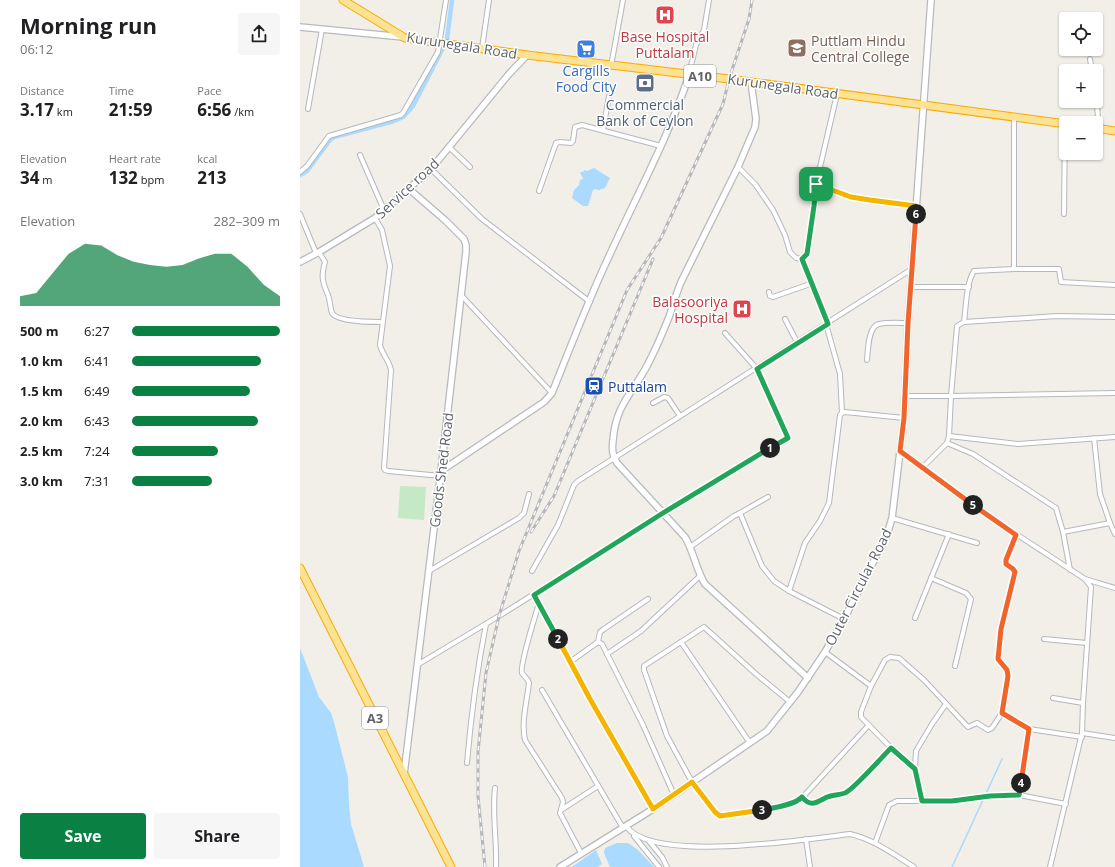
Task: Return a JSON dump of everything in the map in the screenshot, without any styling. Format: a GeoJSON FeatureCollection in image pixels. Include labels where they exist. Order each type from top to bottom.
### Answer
{"type":"FeatureCollection","features":[{"type":"Feature","properties":{"kind":"highway","name":"Kurunegala Road"},"geometry":{"type":"LineString","coordinates":[[346,1],[405,38],[1059,123]]}},
{"type":"Feature","properties":{"kind":"highway"},"geometry":{"type":"LineString","coordinates":[[1103,130],[1115,131]]}},
{"type":"Feature","properties":{"kind":"highway","name":"A3"},"geometry":{"type":"LineString","coordinates":[[300,568],[451,867]]}},
{"type":"Feature","properties":{"kind":"street"},"geometry":{"type":"LineString","coordinates":[[300,172],[307,166],[329,136],[338,132],[401,115],[435,60],[440,43],[446,0]]}},
{"type":"Feature","properties":{"kind":"street"},"geometry":{"type":"LineString","coordinates":[[482,48],[489,0]]}},
{"type":"Feature","properties":{"kind":"street"},"geometry":{"type":"LineString","coordinates":[[611,66],[623,0]]}},
{"type":"Feature","properties":{"kind":"street"},"geometry":{"type":"LineString","coordinates":[[375,218],[382,230],[390,266],[380,345],[382,352],[390,364],[391,370],[384,468],[388,471],[441,473],[544,402],[552,393],[609,256],[683,94],[696,45],[704,30],[709,0]]}},
{"type":"Feature","properties":{"kind":"street","name":"Outer Circular Road"},"geometry":{"type":"LineString","coordinates":[[560,867],[581,853],[626,828],[767,731],[808,678],[825,652],[844,619],[887,535],[892,518],[900,465],[904,418],[908,323],[932,0]]}},
{"type":"Feature","properties":{"kind":"street"},"geometry":{"type":"LineString","coordinates":[[300,27],[405,38]]}},
{"type":"Feature","properties":{"kind":"street"},"geometry":{"type":"LineString","coordinates":[[308,109],[322,29]]}},
{"type":"Feature","properties":{"kind":"street","name":"Service road"},"geometry":{"type":"LineString","coordinates":[[300,262],[318,253],[375,218],[431,169],[509,74],[527,55]]}},
{"type":"Feature","properties":{"kind":"street"},"geometry":{"type":"LineString","coordinates":[[1090,59],[1091,64]]}},
{"type":"Feature","properties":{"kind":"street"},"geometry":{"type":"LineString","coordinates":[[751,82],[756,119],[755,127],[738,166],[675,295],[669,316],[649,362],[618,414],[613,436],[612,452],[614,459],[685,537],[700,576],[705,584],[808,678]]}},
{"type":"Feature","properties":{"kind":"street"},"geometry":{"type":"LineString","coordinates":[[802,259],[807,254],[816,184],[837,94]]}},
{"type":"Feature","properties":{"kind":"street"},"geometry":{"type":"LineString","coordinates":[[603,130],[609,96]]}},
{"type":"Feature","properties":{"kind":"street"},"geometry":{"type":"LineString","coordinates":[[1014,118],[1014,268]]}},
{"type":"Feature","properties":{"kind":"street"},"geometry":{"type":"LineString","coordinates":[[539,191],[556,143],[571,143],[573,141],[575,127],[577,126],[582,125],[603,130],[660,146]]}},
{"type":"Feature","properties":{"kind":"street"},"geometry":{"type":"LineString","coordinates":[[449,147],[470,167]]}},
{"type":"Feature","properties":{"kind":"street"},"geometry":{"type":"LineString","coordinates":[[360,155],[384,210]]}},
{"type":"Feature","properties":{"kind":"street"},"geometry":{"type":"LineString","coordinates":[[1064,214],[1065,160]]}},
{"type":"Feature","properties":{"kind":"street"},"geometry":{"type":"LineString","coordinates":[[738,166],[755,184],[773,210],[785,235],[790,252],[796,258],[802,259]]}},
{"type":"Feature","properties":{"kind":"street"},"geometry":{"type":"LineString","coordinates":[[431,169],[482,219],[590,302]]}},
{"type":"Feature","properties":{"kind":"street"},"geometry":{"type":"LineString","coordinates":[[816,184],[851,197],[916,206]]}},
{"type":"Feature","properties":{"kind":"street","name":"Goods Shed Road"},"geometry":{"type":"LineString","coordinates":[[404,775],[466,252],[464,239],[446,221],[409,189]]}},
{"type":"Feature","properties":{"kind":"street"},"geometry":{"type":"LineString","coordinates":[[300,214],[318,253],[325,262],[322,274],[332,313],[335,316],[353,320],[382,322]]}},
{"type":"Feature","properties":{"kind":"street"},"geometry":{"type":"LineString","coordinates":[[789,591],[805,543],[820,521],[829,503],[840,415],[842,413],[840,374],[827,324],[810,284],[802,259]]}},
{"type":"Feature","properties":{"kind":"street"},"geometry":{"type":"LineString","coordinates":[[964,322],[971,276],[974,272],[1014,268],[1058,268],[1061,282],[1115,285]]}},
{"type":"Feature","properties":{"kind":"street"},"geometry":{"type":"LineString","coordinates":[[532,571],[558,525],[574,485],[912,269]]}},
{"type":"Feature","properties":{"kind":"street"},"geometry":{"type":"LineString","coordinates":[[769,292],[770,296],[773,297],[810,284]]}},
{"type":"Feature","properties":{"kind":"street"},"geometry":{"type":"LineString","coordinates":[[911,287],[969,287]]}},
{"type":"Feature","properties":{"kind":"street"},"geometry":{"type":"LineString","coordinates":[[462,295],[552,393]]}},
{"type":"Feature","properties":{"kind":"street"},"geometry":{"type":"LineString","coordinates":[[923,467],[947,443],[949,436],[957,326],[964,322],[1057,316],[1115,316]]}},
{"type":"Feature","properties":{"kind":"street"},"geometry":{"type":"LineString","coordinates":[[785,319],[797,342]]}},
{"type":"Feature","properties":{"kind":"street"},"geometry":{"type":"LineString","coordinates":[[867,360],[871,330],[874,326],[878,324],[908,323]]}},
{"type":"Feature","properties":{"kind":"street"},"geometry":{"type":"LineString","coordinates":[[417,665],[534,595],[663,513],[788,438],[757,369],[725,333]]}},
{"type":"Feature","properties":{"kind":"street"},"geometry":{"type":"LineString","coordinates":[[904,396],[1115,393]]}},
{"type":"Feature","properties":{"kind":"street"},"geometry":{"type":"LineString","coordinates":[[653,404],[664,397],[668,398],[680,416]]}},
{"type":"Feature","properties":{"kind":"street"},"geometry":{"type":"LineString","coordinates":[[842,413],[846,412],[904,418]]}},
{"type":"Feature","properties":{"kind":"street"},"geometry":{"type":"LineString","coordinates":[[949,436],[1018,444],[1115,437]]}},
{"type":"Feature","properties":{"kind":"street"},"geometry":{"type":"LineString","coordinates":[[1094,438],[1100,494],[1115,534]]}},
{"type":"Feature","properties":{"kind":"street"},"geometry":{"type":"LineString","coordinates":[[947,443],[973,454],[1056,508],[1063,532],[1070,570]]}},
{"type":"Feature","properties":{"kind":"street"},"geometry":{"type":"LineString","coordinates":[[900,451],[1016,535],[1070,570],[1085,579],[1115,588]]}},
{"type":"Feature","properties":{"kind":"street"},"geometry":{"type":"LineString","coordinates":[[429,571],[519,518],[524,513],[529,494]]}},
{"type":"Feature","properties":{"kind":"street"},"geometry":{"type":"LineString","coordinates":[[690,547],[740,513],[768,497]]}},
{"type":"Feature","properties":{"kind":"street"},"geometry":{"type":"LineString","coordinates":[[740,513],[762,566],[774,580],[789,591],[844,619]]}},
{"type":"Feature","properties":{"kind":"street"},"geometry":{"type":"LineString","coordinates":[[892,518],[977,543]]}},
{"type":"Feature","properties":{"kind":"street"},"geometry":{"type":"LineString","coordinates":[[1063,532],[1110,523]]}},
{"type":"Feature","properties":{"kind":"street"},"geometry":{"type":"LineString","coordinates":[[915,618],[949,534]]}},
{"type":"Feature","properties":{"kind":"street"},"geometry":{"type":"LineString","coordinates":[[915,769],[868,726],[861,716],[861,712],[871,686],[887,658],[899,658],[924,680],[968,727],[977,723],[988,730],[992,728],[1002,713],[1008,676],[1007,670],[998,659],[1001,629],[1015,572],[1006,564],[1006,560],[1016,535]]}},
{"type":"Feature","properties":{"kind":"street"},"geometry":{"type":"LineString","coordinates":[[607,654],[641,631],[700,576]]}},
{"type":"Feature","properties":{"kind":"street"},"geometry":{"type":"LineString","coordinates":[[931,578],[966,593],[971,599],[955,666]]}},
{"type":"Feature","properties":{"kind":"street"},"geometry":{"type":"LineString","coordinates":[[1050,867],[1082,735],[1091,587],[1085,579]]}},
{"type":"Feature","properties":{"kind":"street"},"geometry":{"type":"LineString","coordinates":[[534,595],[590,699],[653,809]]}},
{"type":"Feature","properties":{"kind":"street"},"geometry":{"type":"LineString","coordinates":[[570,662],[598,642],[600,632],[648,599]]}},
{"type":"Feature","properties":{"kind":"street"},"geometry":{"type":"LineString","coordinates":[[539,603],[523,661],[522,672],[529,680],[524,722],[524,736],[525,740],[564,802],[561,810],[562,817],[581,853]]}},
{"type":"Feature","properties":{"kind":"street"},"geometry":{"type":"LineString","coordinates":[[467,763],[478,665],[486,624]]}},
{"type":"Feature","properties":{"kind":"street"},"geometry":{"type":"LineString","coordinates":[[790,702],[756,674],[704,627],[644,666],[667,736],[692,782],[715,812],[720,816],[760,811],[800,800],[868,726]]}},
{"type":"Feature","properties":{"kind":"street"},"geometry":{"type":"LineString","coordinates":[[1044,638],[1087,643]]}},
{"type":"Feature","properties":{"kind":"street"},"geometry":{"type":"LineString","coordinates":[[598,642],[602,644],[644,725],[674,794]]}},
{"type":"Feature","properties":{"kind":"street"},"geometry":{"type":"LineString","coordinates":[[681,642],[750,743]]}},
{"type":"Feature","properties":{"kind":"street"},"geometry":{"type":"LineString","coordinates":[[825,652],[871,686]]}},
{"type":"Feature","properties":{"kind":"street"},"geometry":{"type":"LineString","coordinates":[[542,690],[598,786],[626,828],[659,867]]}},
{"type":"Feature","properties":{"kind":"street"},"geometry":{"type":"LineString","coordinates":[[1054,698],[1083,703]]}},
{"type":"Feature","properties":{"kind":"street"},"geometry":{"type":"LineString","coordinates":[[922,801],[915,769],[916,751],[946,704]]}},
{"type":"Feature","properties":{"kind":"street"},"geometry":{"type":"LineString","coordinates":[[1002,713],[1029,729],[1115,738]]}},
{"type":"Feature","properties":{"kind":"street"},"geometry":{"type":"LineString","coordinates":[[1019,795],[1029,729]]}},
{"type":"Feature","properties":{"kind":"street"},"geometry":{"type":"LineString","coordinates":[[802,797],[806,802],[811,803],[846,793],[891,748]]}},
{"type":"Feature","properties":{"kind":"street"},"geometry":{"type":"LineString","coordinates":[[561,810],[598,786]]}},
{"type":"Feature","properties":{"kind":"street"},"geometry":{"type":"LineString","coordinates":[[494,788],[496,867]]}},
{"type":"Feature","properties":{"kind":"street"},"geometry":{"type":"LineString","coordinates":[[875,843],[889,805],[897,801],[952,801],[990,796],[1019,795],[1066,804]]}},
{"type":"Feature","properties":{"kind":"street"},"geometry":{"type":"LineString","coordinates":[[626,828],[638,837],[648,840],[672,844],[718,847],[759,845],[850,834],[863,837],[875,843],[914,867]]}},
{"type":"Feature","properties":{"kind":"street"},"geometry":{"type":"LineString","coordinates":[[806,839],[810,867]]}},
{"type":"Feature","properties":{"kind":"street"},"geometry":{"type":"LineString","coordinates":[[648,840],[662,857],[667,867]]}},
{"type":"Feature","properties":{"kind":"green space"},"geometry":{"type":"Polygon","coordinates":[[[400,486],[426,487],[424,520],[398,518],[400,486]]]}},
{"type":"Feature","properties":{"kind":"water"},"geometry":{"type":"Polygon","coordinates":[[[594,168],[610,178],[605,188],[593,190],[588,206],[583,206],[572,198],[574,190],[579,185],[580,180],[583,179],[580,172],[594,168]]]}},
{"type":"Feature","properties":{"kind":"water"},"geometry":{"type":"Polygon","coordinates":[[[300,648],[319,697],[331,713],[334,722],[348,777],[351,824],[364,867],[300,867],[300,648]]]}},
{"type":"Feature","properties":{"kind":"water"},"geometry":{"type":"Polygon","coordinates":[[[617,843],[628,843],[638,850],[654,867],[610,867],[604,853],[605,848],[617,843]]]}},
{"type":"Feature","properties":{"kind":"water"},"geometry":{"type":"Polygon","coordinates":[[[596,850],[602,864],[598,867],[572,867],[596,850]]]}},
{"type":"Feature","properties":{"kind":"waterway"},"geometry":{"type":"LineString","coordinates":[[447,39],[452,0]]}},
{"type":"Feature","properties":{"kind":"waterway"},"geometry":{"type":"LineString","coordinates":[[300,175],[307,171],[330,140],[334,137],[394,121],[403,117],[413,106],[444,46]]}},
{"type":"Feature","properties":{"kind":"waterway"},"geometry":{"type":"LineString","coordinates":[[952,867],[1002,759]]}},
{"type":"Feature","properties":{"kind":"railway"},"geometry":{"type":"LineString","coordinates":[[485,867],[478,796],[478,752],[486,673],[499,616],[519,551],[627,290],[661,238],[723,104],[729,79],[749,19],[752,0]]}},
{"type":"Feature","properties":{"kind":"railway"},"geometry":{"type":"LineString","coordinates":[[531,532],[554,496],[653,259]]}},
{"type":"Feature","properties":{"kind":"place","name":"Base Hospital Puttalam"},"geometry":{"type":"Point","coordinates":[665,15]}},
{"type":"Feature","properties":{"kind":"place","name":"Puttlam Hindu Central College"},"geometry":{"type":"Point","coordinates":[797,48]}},
{"type":"Feature","properties":{"kind":"place","name":"Cargills Food City"},"geometry":{"type":"Point","coordinates":[586,49]}},
{"type":"Feature","properties":{"kind":"place","name":"Commercial Bank of Ceylon"},"geometry":{"type":"Point","coordinates":[645,83]}},
{"type":"Feature","properties":{"kind":"place","name":"Balasooriya Hospital"},"geometry":{"type":"Point","coordinates":[742,309]}},
{"type":"Feature","properties":{"kind":"place","name":"Puttalam"},"geometry":{"type":"Point","coordinates":[594,386]}},
{"type":"Feature","properties":{"kind":"route"},"geometry":{"type":"LineString","coordinates":[[816,184],[851,197],[916,206],[908,323],[904,418],[900,451],[1016,535],[1006,560],[1006,564],[1015,572],[1001,629],[998,659],[1007,670],[1008,676],[1002,713],[1029,729],[1019,795],[990,796],[952,801],[922,801],[915,769],[891,748],[846,793],[827,797],[818,802],[808,803],[802,797],[800,800],[786,805],[760,811],[720,816],[715,812],[692,782],[653,809],[590,699],[534,595],[663,513],[788,438],[757,369],[797,342],[828,324],[810,284],[802,259],[807,254],[816,184]]}}]}
